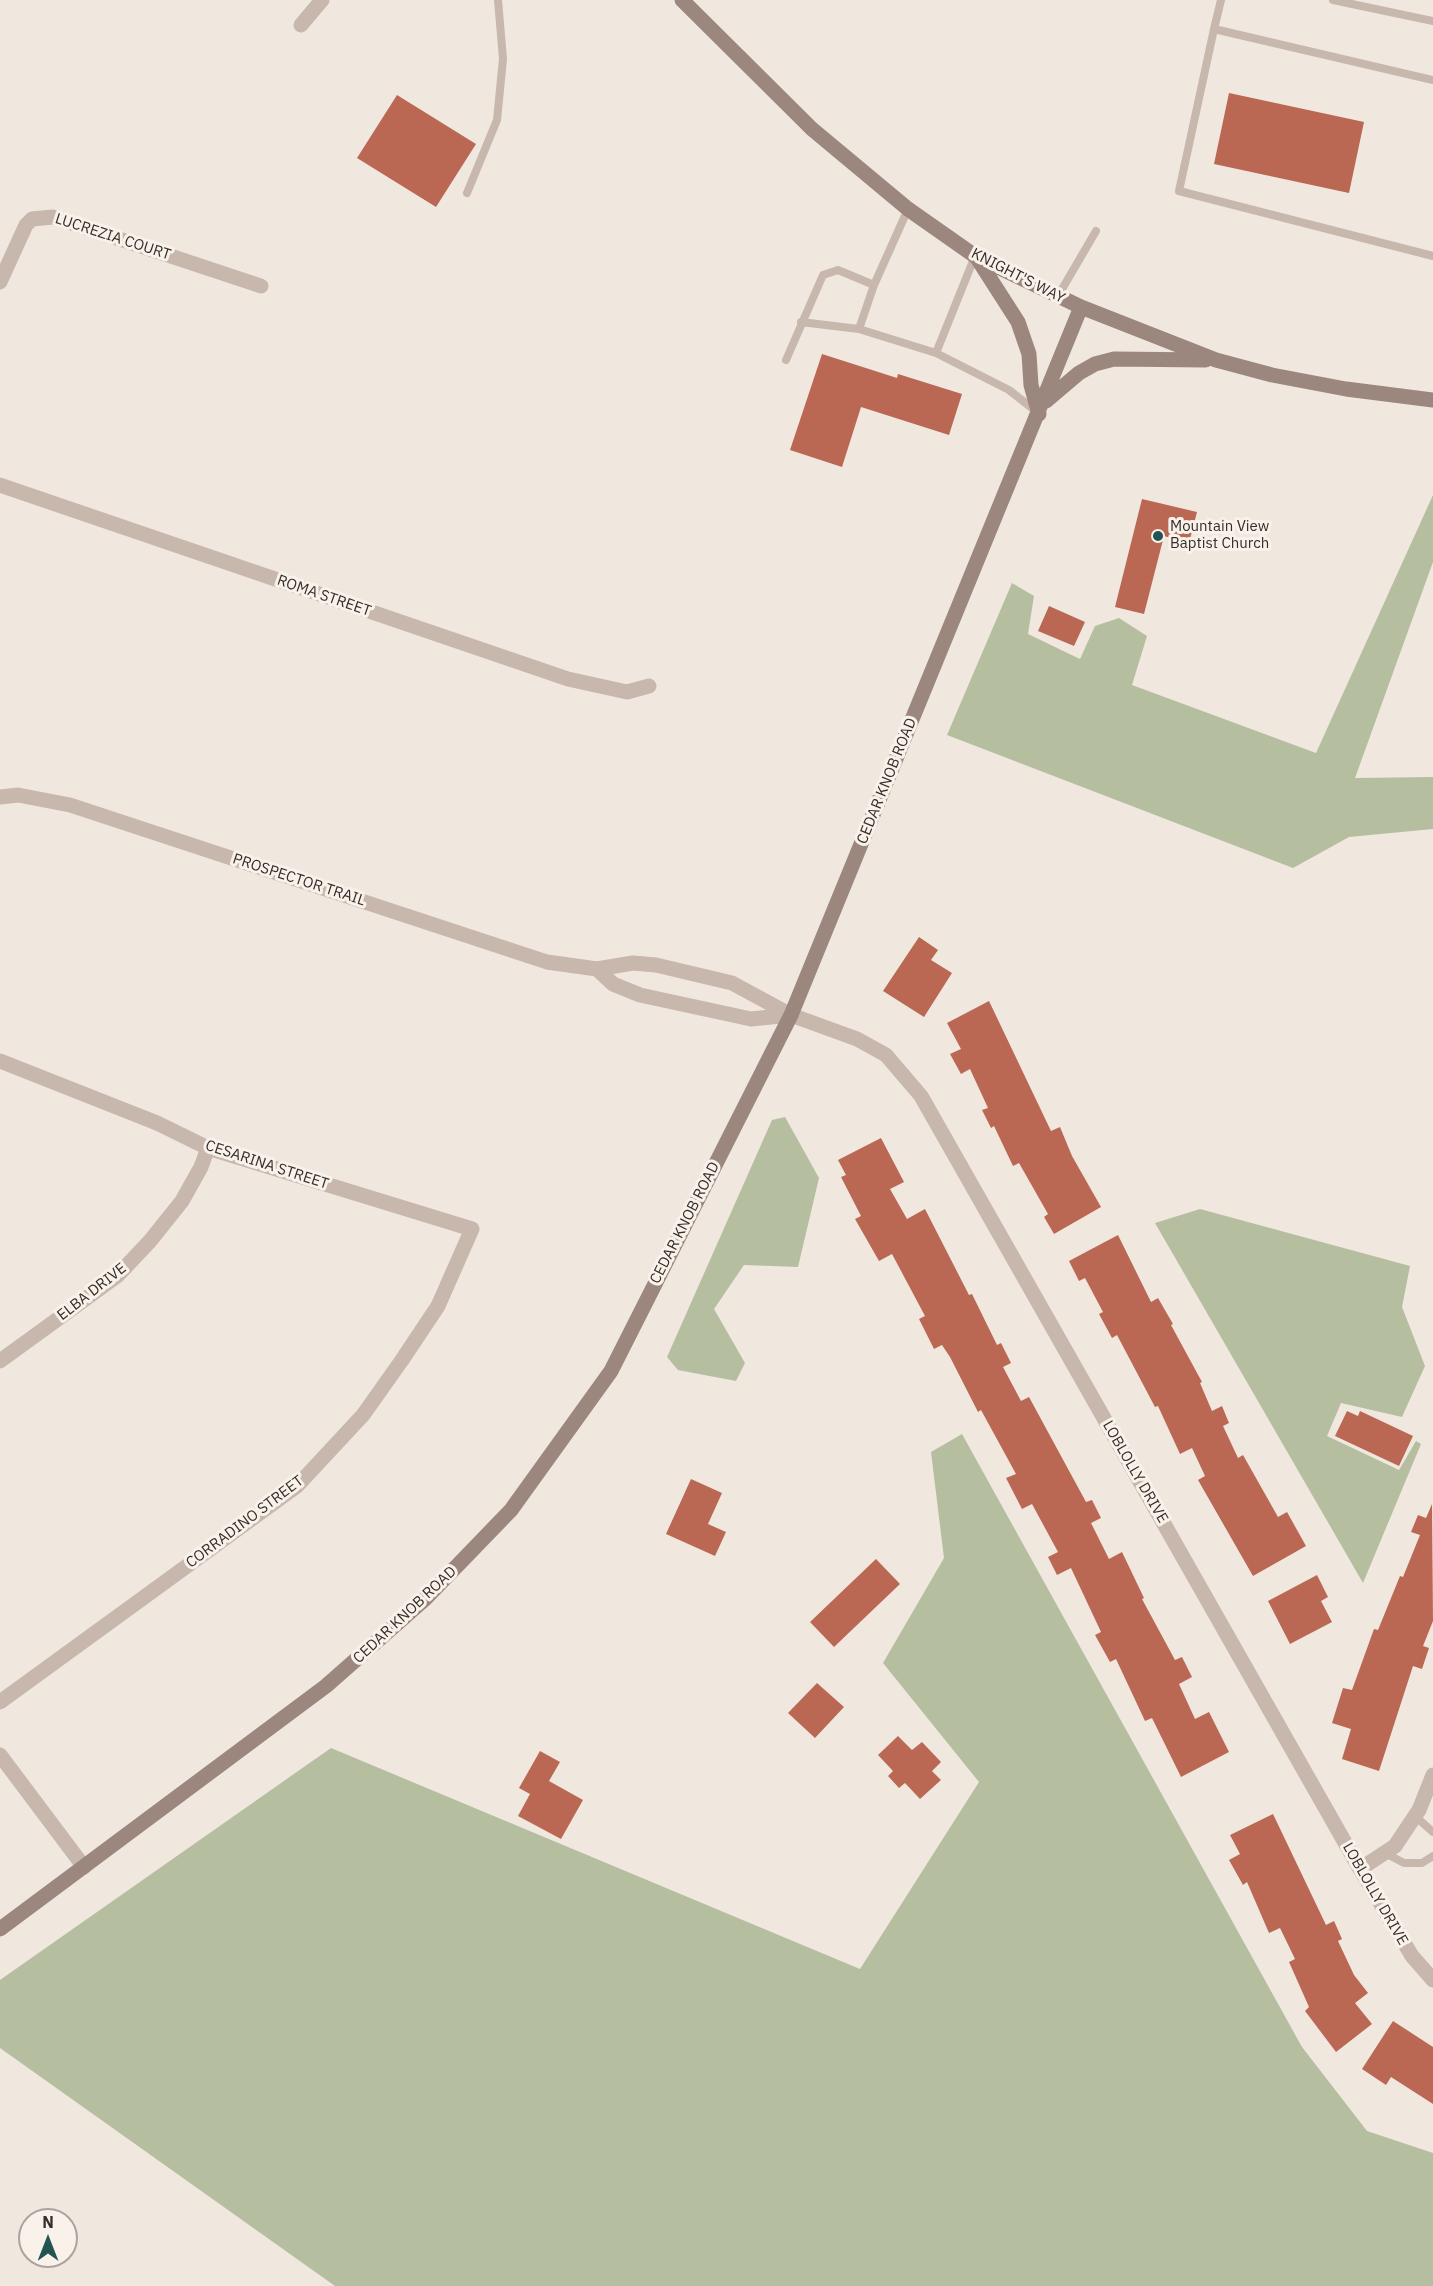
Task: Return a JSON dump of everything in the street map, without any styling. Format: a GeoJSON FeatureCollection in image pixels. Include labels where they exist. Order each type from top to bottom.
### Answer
{"type":"FeatureCollection","features":[{"type":"Feature","properties":{"kind":"street"},"geometry":{"type":"LineString","coordinates":[[301,25],[322,0]]}},
{"type":"Feature","properties":{"kind":"street","name":"KNIGHT'S WAY"},"geometry":{"type":"LineString","coordinates":[[688,2],[812,129],[908,209],[975,256],[1081,307],[1144,334],[1216,360],[1272,375],[1346,389],[1433,400]]}},
{"type":"Feature","properties":{"kind":"street","name":"LUCREZIA COURT"},"geometry":{"type":"LineString","coordinates":[[0,282],[26,225],[32,219],[53,217],[261,286]]}},
{"type":"Feature","properties":{"kind":"street"},"geometry":{"type":"LineString","coordinates":[[975,256],[1018,322],[1029,354],[1030,385],[1041,408],[1079,373],[1095,364],[1114,359],[1216,360]]}},
{"type":"Feature","properties":{"kind":"street","name":"CEDAR KNOB ROAD"},"geometry":{"type":"LineString","coordinates":[[0,1929],[326,1686],[426,1598],[511,1510],[611,1371],[791,1015],[1081,307]]}},
{"type":"Feature","properties":{"kind":"street","name":"ROMA STREET"},"geometry":{"type":"LineString","coordinates":[[0,485],[568,680],[627,692],[650,686]]}},
{"type":"Feature","properties":{"kind":"street","name":"PROSPECTOR TRAIL"},"geometry":{"type":"LineString","coordinates":[[0,797],[18,795],[70,805],[547,962],[597,969],[633,963],[706,976],[748,990],[791,1015]]}},
{"type":"Feature","properties":{"kind":"street","name":"PROSPECTOR TRAIL"},"geometry":{"type":"LineString","coordinates":[[597,969],[613,984],[640,995],[751,1019],[791,1015]]}},
{"type":"Feature","properties":{"kind":"street","name":"LOBLOLLY DRIVE"},"geometry":{"type":"LineString","coordinates":[[791,1015],[857,1039],[886,1055],[921,1096],[1360,1869],[1412,1956],[1433,1980]]}},
{"type":"Feature","properties":{"kind":"street","name":"CESARINA STREET"},"geometry":{"type":"LineString","coordinates":[[0,1061],[157,1123],[208,1148],[472,1229]]}},
{"type":"Feature","properties":{"kind":"street","name":"ELBA DRIVE"},"geometry":{"type":"LineString","coordinates":[[0,1361],[117,1276],[150,1241],[182,1201],[201,1167],[208,1148]]}},
{"type":"Feature","properties":{"kind":"street","name":"CORRADINO STREET"},"geometry":{"type":"LineString","coordinates":[[0,1702],[297,1486],[363,1415],[402,1360],[438,1306],[472,1229]]}},
{"type":"Feature","properties":{"kind":"street"},"geometry":{"type":"LineString","coordinates":[[0,1755],[84,1867]]}},
{"type":"Feature","properties":{"kind":"street"},"geometry":{"type":"LineString","coordinates":[[1360,1869],[1395,1846],[1415,1816],[1433,1775]]}},
{"type":"Feature","properties":{"kind":"lane"},"geometry":{"type":"LineString","coordinates":[[467,192],[497,120],[503,59],[498,0]]}},
{"type":"Feature","properties":{"kind":"lane"},"geometry":{"type":"LineString","coordinates":[[1221,0],[1179,191],[1433,256]]}},
{"type":"Feature","properties":{"kind":"lane"},"geometry":{"type":"LineString","coordinates":[[1333,0],[1433,21]]}},
{"type":"Feature","properties":{"kind":"lane"},"geometry":{"type":"LineString","coordinates":[[1214,29],[1433,80]]}},
{"type":"Feature","properties":{"kind":"lane"},"geometry":{"type":"LineString","coordinates":[[860,329],[874,285],[908,209]]}},
{"type":"Feature","properties":{"kind":"lane"},"geometry":{"type":"LineString","coordinates":[[1058,296],[1096,231]]}},
{"type":"Feature","properties":{"kind":"lane"},"geometry":{"type":"LineString","coordinates":[[936,354],[975,256]]}},
{"type":"Feature","properties":{"kind":"lane"},"geometry":{"type":"LineString","coordinates":[[786,360],[823,276],[838,270],[874,285]]}},
{"type":"Feature","properties":{"kind":"lane"},"geometry":{"type":"LineString","coordinates":[[801,322],[860,329],[936,354],[1010,390],[1041,408]]}},
{"type":"Feature","properties":{"kind":"lane"},"geometry":{"type":"LineString","coordinates":[[1415,1816],[1433,1833]]}},
{"type":"Feature","properties":{"kind":"lane"},"geometry":{"type":"LineString","coordinates":[[1385,1853],[1404,1863],[1422,1863],[1433,1856]]}},
{"type":"Feature","properties":{"kind":"green space"},"geometry":{"type":"Polygon","coordinates":[[[1433,495],[1433,562],[1355,778],[1433,777],[1433,829],[1349,837],[1293,868],[947,735],[1012,583],[1034,596],[1028,634],[1080,659],[1095,626],[1119,618],[1147,636],[1132,685],[1316,753],[1433,495]]]}},
{"type":"Feature","properties":{"kind":"green space"},"geometry":{"type":"Polygon","coordinates":[[[785,1117],[819,1178],[798,1267],[744,1265],[714,1309],[745,1363],[736,1381],[678,1370],[667,1357],[772,1120],[785,1117]]]}},
{"type":"Feature","properties":{"kind":"green space"},"geometry":{"type":"Polygon","coordinates":[[[1200,1209],[1410,1266],[1402,1307],[1425,1366],[1402,1417],[1341,1403],[1327,1436],[1399,1470],[1416,1441],[1421,1444],[1363,1583],[1155,1223],[1200,1209]]]}},
{"type":"Feature","properties":{"kind":"green space"},"geometry":{"type":"Polygon","coordinates":[[[962,1434],[1302,2047],[1367,2131],[1433,2153],[1433,2286],[335,2286],[0,2048],[0,1980],[331,1748],[860,1969],[979,1782],[883,1663],[944,1558],[931,1452],[962,1434]]]}},
{"type":"Feature","properties":{"kind":"building"},"geometry":{"type":"Polygon","coordinates":[[[1229,93],[1364,122],[1349,193],[1214,164],[1229,93]]]}},
{"type":"Feature","properties":{"kind":"building"},"geometry":{"type":"Polygon","coordinates":[[[397,95],[476,144],[436,207],[357,158],[397,95]]]}},
{"type":"Feature","properties":{"kind":"building"},"geometry":{"type":"Polygon","coordinates":[[[822,354],[897,378],[898,374],[962,394],[949,435],[861,407],[842,467],[790,450],[822,354]]]}},
{"type":"Feature","properties":{"kind":"building"},"geometry":{"type":"Polygon","coordinates":[[[1142,499],[1197,512],[1189,543],[1164,536],[1144,614],[1115,607],[1142,499]]]}},
{"type":"Feature","properties":{"kind":"building"},"geometry":{"type":"Polygon","coordinates":[[[1049,606],[1085,622],[1074,646],[1038,631],[1049,606]]]}},
{"type":"Feature","properties":{"kind":"building"},"geometry":{"type":"Polygon","coordinates":[[[919,937],[938,950],[931,960],[952,973],[924,1017],[883,991],[919,937]]]}},
{"type":"Feature","properties":{"kind":"building"},"geometry":{"type":"Polygon","coordinates":[[[989,1001],[1051,1131],[1060,1127],[1072,1156],[1101,1207],[1054,1234],[1044,1217],[1048,1214],[1019,1163],[1013,1166],[994,1126],[991,1128],[982,1110],[988,1108],[970,1069],[961,1074],[950,1054],[961,1049],[947,1023],[989,1001]]]}},
{"type":"Feature","properties":{"kind":"building"},"geometry":{"type":"Polygon","coordinates":[[[881,1138],[904,1182],[890,1189],[907,1219],[925,1209],[969,1295],[972,1294],[997,1345],[1001,1343],[1011,1363],[1003,1367],[1021,1401],[1029,1397],[1086,1502],[1092,1500],[1101,1518],[1091,1523],[1109,1559],[1122,1552],[1144,1598],[1142,1599],[1175,1660],[1182,1657],[1192,1677],[1179,1684],[1195,1719],[1209,1712],[1229,1752],[1181,1777],[1152,1718],[1145,1721],[1116,1659],[1110,1662],[1095,1635],[1101,1632],[1071,1568],[1057,1575],[1048,1557],[1058,1552],[1032,1504],[1022,1509],[1006,1478],[1016,1474],[981,1410],[978,1412],[950,1357],[942,1345],[934,1349],[919,1319],[925,1316],[892,1254],[879,1261],[855,1219],[861,1216],[841,1177],[846,1175],[838,1160],[881,1138]]]}},
{"type":"Feature","properties":{"kind":"building"},"geometry":{"type":"Polygon","coordinates":[[[1118,1235],[1151,1302],[1158,1298],[1173,1324],[1171,1325],[1202,1382],[1200,1383],[1212,1411],[1222,1406],[1229,1423],[1223,1426],[1238,1458],[1243,1455],[1278,1517],[1287,1512],[1306,1546],[1253,1576],[1198,1480],[1205,1476],[1192,1448],[1180,1454],[1158,1406],[1155,1407],[1117,1335],[1112,1338],[1099,1314],[1103,1312],[1085,1278],[1079,1281],[1069,1261],[1118,1235]]]}},
{"type":"Feature","properties":{"kind":"building"},"geometry":{"type":"Polygon","coordinates":[[[1347,1411],[1358,1416],[1360,1411],[1413,1436],[1399,1466],[1335,1436],[1347,1411]]]}},
{"type":"Feature","properties":{"kind":"building"},"geometry":{"type":"Polygon","coordinates":[[[691,1479],[722,1493],[708,1524],[726,1532],[715,1556],[666,1534],[691,1479]]]}},
{"type":"Feature","properties":{"kind":"building"},"geometry":{"type":"Polygon","coordinates":[[[1432,1504],[1433,1621],[1423,1646],[1429,1648],[1422,1669],[1413,1666],[1379,1771],[1342,1759],[1351,1729],[1332,1723],[1343,1688],[1352,1690],[1374,1629],[1378,1630],[1400,1576],[1403,1577],[1420,1535],[1411,1532],[1418,1515],[1426,1518],[1432,1504]]]}},
{"type":"Feature","properties":{"kind":"building"},"geometry":{"type":"Polygon","coordinates":[[[876,1559],[900,1584],[834,1647],[810,1622],[876,1559]]]}},
{"type":"Feature","properties":{"kind":"building"},"geometry":{"type":"Polygon","coordinates":[[[1317,1575],[1328,1597],[1321,1601],[1332,1622],[1290,1644],[1268,1601],[1317,1575]]]}},
{"type":"Feature","properties":{"kind":"building"},"geometry":{"type":"Polygon","coordinates":[[[817,1683],[844,1707],[815,1738],[788,1713],[817,1683]]]}},
{"type":"Feature","properties":{"kind":"building"},"geometry":{"type":"Polygon","coordinates":[[[898,1736],[912,1750],[922,1742],[941,1762],[932,1771],[941,1780],[920,1799],[905,1783],[899,1788],[888,1776],[893,1771],[878,1755],[898,1736]]]}},
{"type":"Feature","properties":{"kind":"building"},"geometry":{"type":"Polygon","coordinates":[[[540,1751],[560,1762],[549,1781],[583,1800],[561,1839],[518,1816],[530,1794],[519,1788],[540,1751]]]}},
{"type":"Feature","properties":{"kind":"building"},"geometry":{"type":"Polygon","coordinates":[[[1273,1814],[1326,1925],[1334,1921],[1342,1939],[1338,1941],[1354,1975],[1368,1993],[1355,2003],[1372,2024],[1336,2052],[1305,2011],[1309,2007],[1289,1962],[1295,1959],[1280,1928],[1269,1933],[1247,1882],[1243,1885],[1229,1860],[1240,1854],[1230,1835],[1273,1814]]]}},
{"type":"Feature","properties":{"kind":"building"},"geometry":{"type":"Polygon","coordinates":[[[1393,2021],[1433,2047],[1433,2104],[1391,2077],[1386,2085],[1362,2069],[1393,2021]]]}},
{"type":"Feature","properties":{"kind":"place","name":"Mountain View Baptist Church"},"geometry":{"type":"Point","coordinates":[1158,536]}}]}
